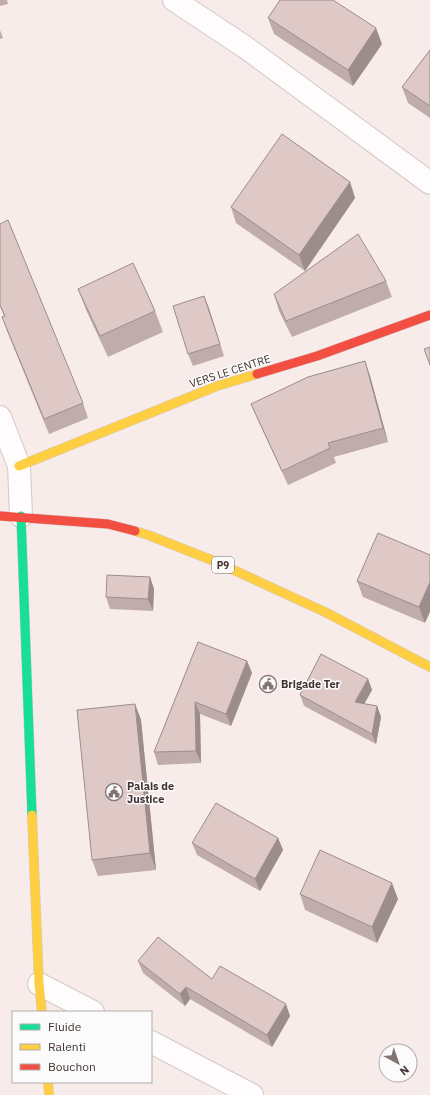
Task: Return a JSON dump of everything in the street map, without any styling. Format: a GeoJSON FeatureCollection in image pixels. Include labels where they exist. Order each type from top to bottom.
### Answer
{"type":"FeatureCollection","features":[{"type":"Feature","properties":{"kind":"street"},"geometry":{"type":"LineString","coordinates":[[174,0],[245,46],[430,183]]}},
{"type":"Feature","properties":{"kind":"street","name":"VERS LE CENTRE"},"geometry":{"type":"LineString","coordinates":[[19,466],[217,386],[317,356],[430,315]]}},
{"type":"Feature","properties":{"kind":"street"},"geometry":{"type":"LineString","coordinates":[[0,417],[19,466],[11,516],[27,698],[39,984],[42,1011]]}},
{"type":"Feature","properties":{"kind":"street","name":"P9"},"geometry":{"type":"LineString","coordinates":[[11,516],[108,524],[148,535],[214,561],[325,612],[430,667]]}},
{"type":"Feature","properties":{"kind":"street"},"geometry":{"type":"LineString","coordinates":[[39,984],[91,1011]]}},
{"type":"Feature","properties":{"kind":"street"},"geometry":{"type":"LineString","coordinates":[[152,1043],[252,1095]]}},
{"type":"Feature","properties":{"kind":"street"},"geometry":{"type":"LineString","coordinates":[[48,1083],[49,1095]]}},
{"type":"Feature","properties":{"kind":"building"},"geometry":{"type":"Polygon","coordinates":[[[280,0],[333,0],[376,28],[348,70],[268,18],[280,0]]]}},
{"type":"Feature","properties":{"kind":"building"},"geometry":{"type":"Polygon","coordinates":[[[430,50],[430,106],[402,87],[430,50]]]}},
{"type":"Feature","properties":{"kind":"building"},"geometry":{"type":"Polygon","coordinates":[[[282,134],[350,182],[299,255],[231,207],[282,134]]]}},
{"type":"Feature","properties":{"kind":"building"},"geometry":{"type":"Polygon","coordinates":[[[8,220],[83,403],[44,419],[2,317],[5,316],[0,305],[0,224],[8,220]]]}},
{"type":"Feature","properties":{"kind":"building"},"geometry":{"type":"Polygon","coordinates":[[[358,234],[386,281],[286,321],[274,294],[358,234]]]}},
{"type":"Feature","properties":{"kind":"building"},"geometry":{"type":"Polygon","coordinates":[[[133,263],[155,311],[100,336],[78,289],[133,263]]]}},
{"type":"Feature","properties":{"kind":"building"},"geometry":{"type":"Polygon","coordinates":[[[204,296],[220,344],[188,354],[173,306],[204,296]]]}},
{"type":"Feature","properties":{"kind":"building"},"geometry":{"type":"Polygon","coordinates":[[[430,347],[430,365],[424,349],[430,347]]]}},
{"type":"Feature","properties":{"kind":"building"},"geometry":{"type":"Polygon","coordinates":[[[365,361],[383,428],[328,443],[330,448],[282,471],[251,404],[308,377],[365,361]]]}},
{"type":"Feature","properties":{"kind":"building"},"geometry":{"type":"Polygon","coordinates":[[[378,533],[430,555],[430,582],[419,607],[357,581],[378,533]]]}},
{"type":"Feature","properties":{"kind":"building"},"geometry":{"type":"Polygon","coordinates":[[[107,575],[150,577],[148,599],[106,597],[107,575]]]}},
{"type":"Feature","properties":{"kind":"building"},"geometry":{"type":"Polygon","coordinates":[[[198,642],[247,661],[226,714],[195,702],[196,751],[154,752],[198,642]]]}},
{"type":"Feature","properties":{"kind":"building"},"geometry":{"type":"Polygon","coordinates":[[[321,654],[368,679],[355,702],[377,706],[372,734],[300,695],[321,654]]]}},
{"type":"Feature","properties":{"kind":"building"},"geometry":{"type":"Polygon","coordinates":[[[135,704],[150,853],[92,860],[77,710],[135,704]]]}},
{"type":"Feature","properties":{"kind":"building"},"geometry":{"type":"Polygon","coordinates":[[[216,803],[278,838],[255,879],[192,843],[216,803]]]}},
{"type":"Feature","properties":{"kind":"building"},"geometry":{"type":"Polygon","coordinates":[[[320,850],[392,883],[372,927],[300,894],[320,850]]]}},
{"type":"Feature","properties":{"kind":"building"},"geometry":{"type":"Polygon","coordinates":[[[158,937],[212,979],[220,966],[286,1004],[267,1035],[186,987],[180,994],[138,961],[158,937]]]}},
{"type":"Feature","properties":{"kind":"traffic: fast"},"geometry":{"type":"LineString","coordinates":[[21,516],[32,815]]}},
{"type":"Feature","properties":{"kind":"traffic: slow"},"geometry":{"type":"LineString","coordinates":[[19,466],[217,386],[257,374]]}},
{"type":"Feature","properties":{"kind":"traffic: slow"},"geometry":{"type":"LineString","coordinates":[[135,531],[214,561],[325,612],[430,667]]}},
{"type":"Feature","properties":{"kind":"traffic: slow"},"geometry":{"type":"LineString","coordinates":[[32,815],[39,984],[42,1011]]}},
{"type":"Feature","properties":{"kind":"traffic: slow"},"geometry":{"type":"LineString","coordinates":[[48,1083],[49,1095]]}},
{"type":"Feature","properties":{"kind":"traffic: jam"},"geometry":{"type":"LineString","coordinates":[[257,374],[317,356],[430,315]]}},
{"type":"Feature","properties":{"kind":"traffic: jam"},"geometry":{"type":"LineString","coordinates":[[0,516],[108,524],[135,531]]}},
{"type":"Feature","properties":{"kind":"place","name":"Brigade Ter"},"geometry":{"type":"Point","coordinates":[268,684]}},
{"type":"Feature","properties":{"kind":"place","name":"Palais de Justice"},"geometry":{"type":"Point","coordinates":[114,792]}}]}
